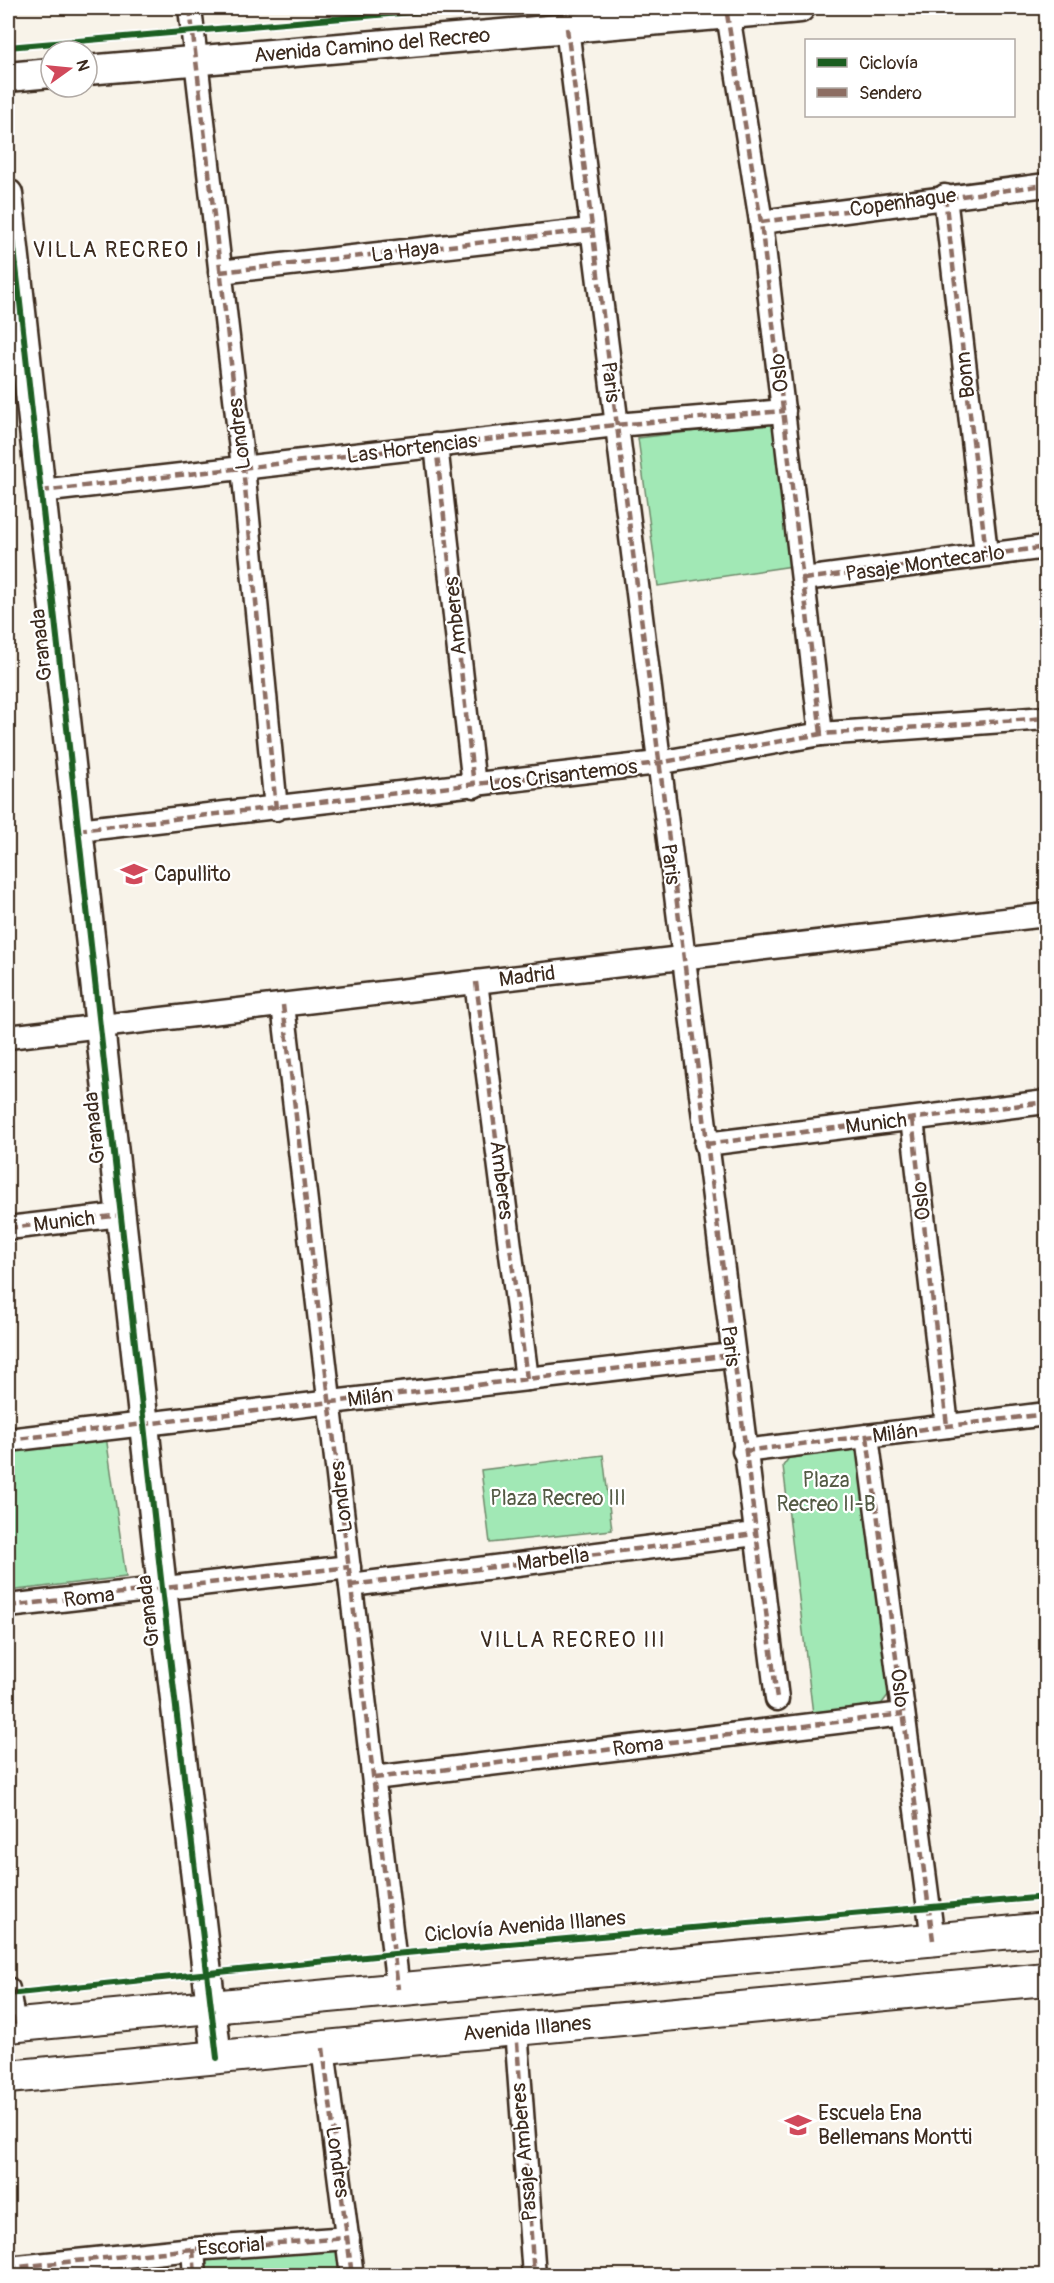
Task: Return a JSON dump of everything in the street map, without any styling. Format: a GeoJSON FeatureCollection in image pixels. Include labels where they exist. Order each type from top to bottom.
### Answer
{"type":"FeatureCollection","features":[{"type":"Feature","properties":{"kind":"main road"},"geometry":{"type":"LineString","coordinates":[[11,2025],[1047,1929]]}},
{"type":"Feature","properties":{"kind":"main road","name":"Avenida Illanes"},"geometry":{"type":"LineString","coordinates":[[8,2077],[1047,1979]]}},
{"type":"Feature","properties":{"kind":"street","name":"Londres"},"geometry":{"type":"LineString","coordinates":[[190,8],[243,467],[276,808]]}},
{"type":"Feature","properties":{"kind":"street","name":"Avenida Camino del Recreo"},"geometry":{"type":"LineString","coordinates":[[99,69],[567,28],[727,11],[800,8]]}},
{"type":"Feature","properties":{"kind":"street","name":"Oslo"},"geometry":{"type":"LineString","coordinates":[[727,11],[761,222],[821,734]]}},
{"type":"Feature","properties":{"kind":"street","name":"Paris"},"geometry":{"type":"LineString","coordinates":[[567,28],[682,958],[777,1699]]}},
{"type":"Feature","properties":{"kind":"street"},"geometry":{"type":"LineString","coordinates":[[8,77],[39,74]]}},
{"type":"Feature","properties":{"kind":"street","name":"Copenhague"},"geometry":{"type":"LineString","coordinates":[[761,222],[945,196],[1047,185]]}},
{"type":"Feature","properties":{"kind":"street","name":"Granada"},"geometry":{"type":"LineString","coordinates":[[8,194],[162,1588],[218,2058]]}},
{"type":"Feature","properties":{"kind":"street","name":"Bonn"},"geometry":{"type":"LineString","coordinates":[[945,196],[986,553]]}},
{"type":"Feature","properties":{"kind":"street","name":"La Haya"},"geometry":{"type":"LineString","coordinates":[[220,272],[591,230]]}},
{"type":"Feature","properties":{"kind":"street","name":"Las Hortencias"},"geometry":{"type":"LineString","coordinates":[[41,490],[616,425],[784,411]]}},
{"type":"Feature","properties":{"kind":"street","name":"Amberes"},"geometry":{"type":"LineString","coordinates":[[436,445],[474,786]]}},
{"type":"Feature","properties":{"kind":"street","name":"Pasaje Montecarlo"},"geometry":{"type":"LineString","coordinates":[[804,579],[986,553],[1047,547]]}},
{"type":"Feature","properties":{"kind":"street","name":"Los Crisantemos"},"geometry":{"type":"LineString","coordinates":[[78,830],[658,763],[821,734],[1047,718]]}},
{"type":"Feature","properties":{"kind":"street","name":"Madrid"},"geometry":{"type":"LineString","coordinates":[[8,1037],[1047,915]]}},
{"type":"Feature","properties":{"kind":"street","name":"Amberes"},"geometry":{"type":"LineString","coordinates":[[476,982],[527,1379]]}},
{"type":"Feature","properties":{"kind":"street","name":"Londres"},"geometry":{"type":"LineString","coordinates":[[283,1005],[398,1989]]}},
{"type":"Feature","properties":{"kind":"street","name":"Munich"},"geometry":{"type":"LineString","coordinates":[[706,1144],[1047,1102]]}},
{"type":"Feature","properties":{"kind":"street","name":"Oslo"},"geometry":{"type":"LineString","coordinates":[[912,1119],[947,1426]]}},
{"type":"Feature","properties":{"kind":"street","name":"Munich"},"geometry":{"type":"LineString","coordinates":[[8,1228],[121,1215]]}},
{"type":"Feature","properties":{"kind":"street","name":"Milán"},"geometry":{"type":"LineString","coordinates":[[8,1440],[732,1355]]}},
{"type":"Feature","properties":{"kind":"street","name":"Milán"},"geometry":{"type":"LineString","coordinates":[[744,1451],[1047,1414]]}},
{"type":"Feature","properties":{"kind":"street","name":"Oslo"},"geometry":{"type":"LineString","coordinates":[[867,1436],[933,1940]]}},
{"type":"Feature","properties":{"kind":"street","name":"Marbella"},"geometry":{"type":"LineString","coordinates":[[350,1576],[755,1534]]}},
{"type":"Feature","properties":{"kind":"street","name":"Roma"},"geometry":{"type":"LineString","coordinates":[[8,1606],[162,1588],[350,1576]]}},
{"type":"Feature","properties":{"kind":"street","name":"Roma"},"geometry":{"type":"LineString","coordinates":[[374,1778],[903,1714]]}},
{"type":"Feature","properties":{"kind":"street"},"geometry":{"type":"LineString","coordinates":[[8,1989],[11,2025]]}},
{"type":"Feature","properties":{"kind":"street","name":"Pasaje Amberes"},"geometry":{"type":"LineString","coordinates":[[516,2029],[534,2276]]}},
{"type":"Feature","properties":{"kind":"street","name":"Londres"},"geometry":{"type":"LineString","coordinates":[[323,2048],[352,2276]]}},
{"type":"Feature","properties":{"kind":"street","name":"Escorial"},"geometry":{"type":"LineString","coordinates":[[8,2268],[193,2249],[348,2238]]}},
{"type":"Feature","properties":{"kind":"street"},"geometry":{"type":"LineString","coordinates":[[193,2249],[195,2276]]}},
{"type":"Feature","properties":{"kind":"green space"},"geometry":{"type":"Polygon","coordinates":[[[780,421],[799,565],[658,586],[638,438],[780,421]]]}},
{"type":"Feature","properties":{"kind":"green space"},"geometry":{"type":"Polygon","coordinates":[[[106,1436],[126,1577],[8,1591],[8,1449],[106,1436]]]}},
{"type":"Feature","properties":{"kind":"green space","name":"Plaza Recreo II-B"},"geometry":{"type":"Polygon","coordinates":[[[853,1445],[862,1453],[889,1694],[879,1707],[813,1714],[783,1466],[793,1452],[853,1445]]]}},
{"type":"Feature","properties":{"kind":"green space","name":"Plaza Recreo III"},"geometry":{"type":"Polygon","coordinates":[[[603,1455],[612,1530],[490,1543],[481,1470],[603,1455]]]}},
{"type":"Feature","properties":{"kind":"green space"},"geometry":{"type":"Polygon","coordinates":[[[348,2238],[352,2275],[195,2275],[193,2249],[348,2238]]]}},
{"type":"Feature","properties":{"kind":"marked path"},"geometry":{"type":"LineString","coordinates":[[190,8],[243,467],[276,809]]}},
{"type":"Feature","properties":{"kind":"marked path"},"geometry":{"type":"LineString","coordinates":[[727,14],[761,222],[821,734]]}},
{"type":"Feature","properties":{"kind":"marked path"},"geometry":{"type":"LineString","coordinates":[[567,28],[777,1699]]}},
{"type":"Feature","properties":{"kind":"marked path"},"geometry":{"type":"LineString","coordinates":[[761,222],[1046,185]]}},
{"type":"Feature","properties":{"kind":"marked path"},"geometry":{"type":"LineString","coordinates":[[945,196],[986,553]]}},
{"type":"Feature","properties":{"kind":"marked path"},"geometry":{"type":"LineString","coordinates":[[220,272],[591,230]]}},
{"type":"Feature","properties":{"kind":"marked path"},"geometry":{"type":"LineString","coordinates":[[41,491],[616,425],[784,411]]}},
{"type":"Feature","properties":{"kind":"marked path"},"geometry":{"type":"LineString","coordinates":[[436,445],[474,786]]}},
{"type":"Feature","properties":{"kind":"marked path"},"geometry":{"type":"LineString","coordinates":[[804,579],[1046,547]]}},
{"type":"Feature","properties":{"kind":"marked path"},"geometry":{"type":"LineString","coordinates":[[78,830],[658,763],[821,734],[1046,718]]}},
{"type":"Feature","properties":{"kind":"marked path"},"geometry":{"type":"LineString","coordinates":[[476,982],[527,1379]]}},
{"type":"Feature","properties":{"kind":"marked path"},"geometry":{"type":"LineString","coordinates":[[283,1005],[398,1989]]}},
{"type":"Feature","properties":{"kind":"marked path"},"geometry":{"type":"LineString","coordinates":[[706,1144],[1046,1102]]}},
{"type":"Feature","properties":{"kind":"marked path"},"geometry":{"type":"LineString","coordinates":[[912,1119],[947,1426]]}},
{"type":"Feature","properties":{"kind":"marked path"},"geometry":{"type":"LineString","coordinates":[[8,1228],[121,1215]]}},
{"type":"Feature","properties":{"kind":"marked path"},"geometry":{"type":"LineString","coordinates":[[8,1440],[732,1355]]}},
{"type":"Feature","properties":{"kind":"marked path"},"geometry":{"type":"LineString","coordinates":[[744,1451],[1046,1414]]}},
{"type":"Feature","properties":{"kind":"marked path"},"geometry":{"type":"LineString","coordinates":[[867,1436],[933,1940]]}},
{"type":"Feature","properties":{"kind":"marked path"},"geometry":{"type":"LineString","coordinates":[[351,1585],[755,1534]]}},
{"type":"Feature","properties":{"kind":"marked path"},"geometry":{"type":"LineString","coordinates":[[8,1606],[349,1567]]}},
{"type":"Feature","properties":{"kind":"marked path"},"geometry":{"type":"LineString","coordinates":[[374,1778],[903,1714]]}},
{"type":"Feature","properties":{"kind":"marked path"},"geometry":{"type":"LineString","coordinates":[[8,1990],[14,2025]]}},
{"type":"Feature","properties":{"kind":"marked path"},"geometry":{"type":"LineString","coordinates":[[516,2029],[534,2276]]}},
{"type":"Feature","properties":{"kind":"marked path"},"geometry":{"type":"LineString","coordinates":[[323,2048],[352,2276]]}},
{"type":"Feature","properties":{"kind":"marked path"},"geometry":{"type":"LineString","coordinates":[[8,2268],[193,2249],[348,2238]]}},
{"type":"Feature","properties":{"kind":"marked path"},"geometry":{"type":"LineString","coordinates":[[193,2249],[195,2276]]}},
{"type":"Feature","properties":{"kind":"cycle path"},"geometry":{"type":"LineString","coordinates":[[8,47],[458,8]]}},
{"type":"Feature","properties":{"kind":"cycle path"},"geometry":{"type":"LineString","coordinates":[[8,194],[162,1588],[217,2058]]}},
{"type":"Feature","properties":{"kind":"cycle path","name":"Ciclovía Avenida Illanes"},"geometry":{"type":"LineString","coordinates":[[8,1994],[394,1954],[1046,1897]]}},
{"type":"Feature","properties":{"kind":"place","name":"Capullito"},"geometry":{"type":"Point","coordinates":[134,874]}},
{"type":"Feature","properties":{"kind":"place","name":"Escuela Ena Bellemans Montti"},"geometry":{"type":"Point","coordinates":[798,2125]}},
{"type":"Feature","properties":{"kind":"district","name":"VILLA RECREO I"},"geometry":{"type":"Point","coordinates":[118,249]}},
{"type":"Feature","properties":{"kind":"district","name":"VILLA RECREO III"},"geometry":{"type":"Point","coordinates":[573,1639]}}]}
